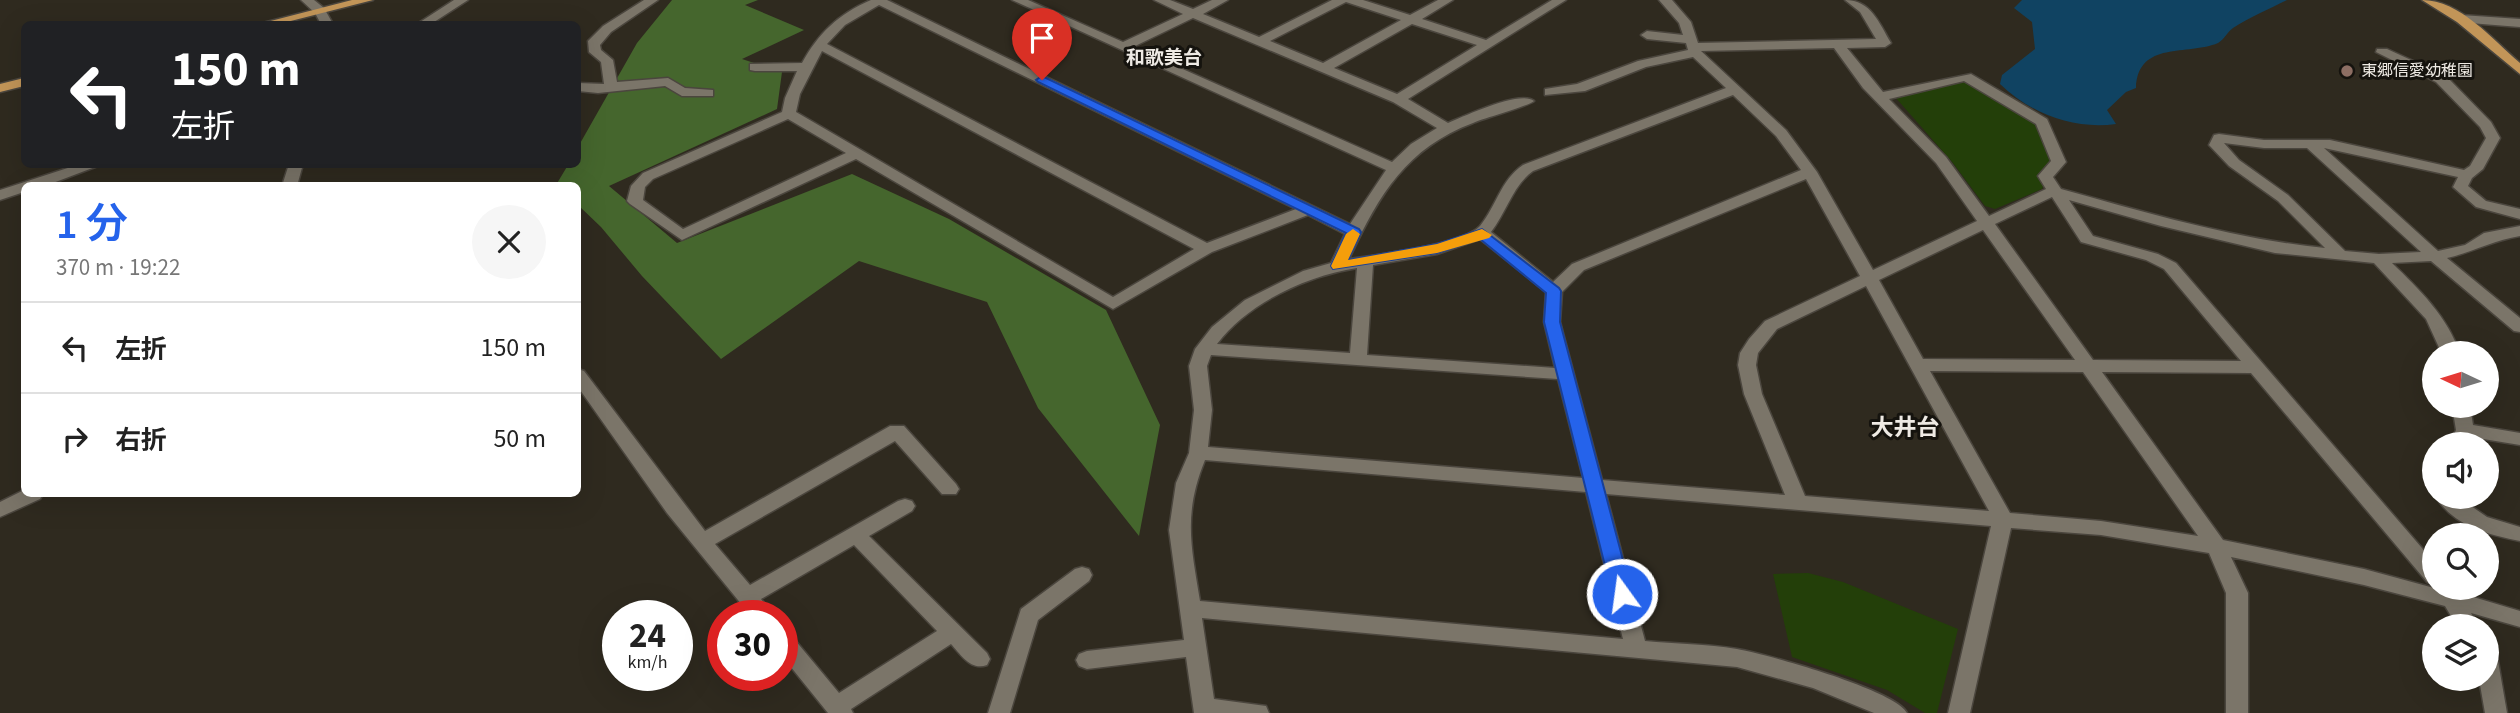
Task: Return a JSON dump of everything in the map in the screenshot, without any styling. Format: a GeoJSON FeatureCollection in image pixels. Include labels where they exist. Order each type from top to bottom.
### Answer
{"type":"FeatureCollection","features":[{"type":"Feature","properties":{"kind":"main road"},"geometry":{"type":"LineString","coordinates":[[278,21],[367,0]]}},
{"type":"Feature","properties":{"kind":"main road"},"geometry":{"type":"LineString","coordinates":[[2428,0],[2460,19],[2520,70]]}},
{"type":"Feature","properties":{"kind":"main road"},"geometry":{"type":"LineString","coordinates":[[0,88],[21,83]]}},
{"type":"Feature","properties":{"kind":"street"},"geometry":{"type":"LineString","coordinates":[[307,0],[320,11],[325,21]]}},
{"type":"Feature","properties":{"kind":"street"},"geometry":{"type":"LineString","coordinates":[[428,21],[462,0]]}},
{"type":"Feature","properties":{"kind":"street"},"geometry":{"type":"LineString","coordinates":[[611,86],[607,60],[595,52],[593,44],[607,29],[652,0]]}},
{"type":"Feature","properties":{"kind":"street"},"geometry":{"type":"LineString","coordinates":[[789,114],[788,106],[805,67],[823,36],[864,6],[880,0],[1354,232]]}},
{"type":"Feature","properties":{"kind":"street"},"geometry":{"type":"LineString","coordinates":[[1018,0],[1393,168]]}},
{"type":"Feature","properties":{"kind":"street"},"geometry":{"type":"LineString","coordinates":[[1160,0],[1398,99],[1449,129]]}},
{"type":"Feature","properties":{"kind":"street"},"geometry":{"type":"LineString","coordinates":[[1123,47],[1222,0]]}},
{"type":"Feature","properties":{"kind":"street"},"geometry":{"type":"LineString","coordinates":[[1259,42],[1341,0]]}},
{"type":"Feature","properties":{"kind":"street"},"geometry":{"type":"LineString","coordinates":[[1351,0],[1488,45]]}},
{"type":"Feature","properties":{"kind":"street"},"geometry":{"type":"LineString","coordinates":[[1324,68],[1447,0]]}},
{"type":"Feature","properties":{"kind":"street"},"geometry":{"type":"LineString","coordinates":[[1398,99],[1560,0]]}},
{"type":"Feature","properties":{"kind":"street"},"geometry":{"type":"LineString","coordinates":[[1665,0],[1685,22],[1692,46],[1781,133],[1810,172],[2003,518],[1959,713]]}},
{"type":"Feature","properties":{"kind":"street"},"geometry":{"type":"LineString","coordinates":[[1647,35],[1692,46],[1885,43],[1865,10],[1851,0]]}},
{"type":"Feature","properties":{"kind":"street"},"geometry":{"type":"LineString","coordinates":[[2460,19],[2520,23]]}},
{"type":"Feature","properties":{"kind":"street"},"geometry":{"type":"LineString","coordinates":[[818,44],[1206,249]]}},
{"type":"Feature","properties":{"kind":"street"},"geometry":{"type":"LineString","coordinates":[[1838,44],[1879,97],[1941,160],[2216,544],[2238,593],[2237,713]]}},
{"type":"Feature","properties":{"kind":"street"},"geometry":{"type":"LineString","coordinates":[[1550,92],[1580,88],[1643,64],[1681,58],[1692,46]]}},
{"type":"Feature","properties":{"kind":"street"},"geometry":{"type":"LineString","coordinates":[[2382,52],[2441,79],[2491,132],[2493,138],[2476,169],[2466,175],[2460,187],[2481,204],[2520,214]]}},
{"type":"Feature","properties":{"kind":"street"},"geometry":{"type":"LineString","coordinates":[[755,67],[805,67]]}},
{"type":"Feature","properties":{"kind":"street"},"geometry":{"type":"LineString","coordinates":[[1879,97],[1966,77],[2042,122],[2059,162],[2045,176],[2087,239],[2152,257],[2170,266],[2422,562]]}},
{"type":"Feature","properties":{"kind":"street"},"geometry":{"type":"LineString","coordinates":[[581,87],[598,89],[668,82],[682,92],[708,93]]}},
{"type":"Feature","properties":{"kind":"street"},"geometry":{"type":"LineString","coordinates":[[1258,713],[1205,711],[1179,530],[1186,483],[1198,453],[1203,410],[1198,366],[1204,349],[1218,331],[1251,304],[1285,285],[1338,266],[1458,244],[1482,233],[1494,218],[1515,177],[1528,169],[1737,89]]}},
{"type":"Feature","properties":{"kind":"street"},"geometry":{"type":"LineString","coordinates":[[1338,266],[1354,232],[1393,168],[1432,136],[1519,101],[1527,101]]}},
{"type":"Feature","properties":{"kind":"street"},"geometry":{"type":"LineString","coordinates":[[789,114],[1113,304],[1206,249],[1308,210]]}},
{"type":"Feature","properties":{"kind":"street"},"geometry":{"type":"LineString","coordinates":[[789,114],[648,176],[638,186],[635,201],[682,235],[858,153]]}},
{"type":"Feature","properties":{"kind":"street"},"geometry":{"type":"LineString","coordinates":[[2341,256],[2283,198],[2234,163],[2216,145],[2219,138],[2330,144],[2466,175]]}},
{"type":"Feature","properties":{"kind":"street"},"geometry":{"type":"LineString","coordinates":[[2312,145],[2436,256],[2513,316],[2520,327]]}},
{"type":"Feature","properties":{"kind":"street"},"geometry":{"type":"LineString","coordinates":[[39,182],[83,168]]}},
{"type":"Feature","properties":{"kind":"street"},"geometry":{"type":"LineString","coordinates":[[1636,648],[1552,322],[1554,291],[1578,267],[1810,172]]}},
{"type":"Feature","properties":{"kind":"street"},"geometry":{"type":"LineString","coordinates":[[0,195],[21,188]]}},
{"type":"Feature","properties":{"kind":"street"},"geometry":{"type":"LineString","coordinates":[[1798,502],[1752,391],[1746,364],[1753,344],[1771,325],[2053,191],[2236,240],[2274,248],[2341,256],[2378,259],[2436,256],[2470,248],[2490,236],[2520,231]]}},
{"type":"Feature","properties":{"kind":"street"},"geometry":{"type":"LineString","coordinates":[[1482,233],[1554,291]]}},
{"type":"Feature","properties":{"kind":"street"},"geometry":{"type":"LineString","coordinates":[[2378,259],[2408,288],[2431,316],[2447,341]]}},
{"type":"Feature","properties":{"kind":"street"},"geometry":{"type":"LineString","coordinates":[[1358,360],[1365,263]]}},
{"type":"Feature","properties":{"kind":"street"},"geometry":{"type":"LineString","coordinates":[[1204,349],[1565,374]]}},
{"type":"Feature","properties":{"kind":"street"},"geometry":{"type":"LineString","coordinates":[[1919,365],[2256,367]]}},
{"type":"Feature","properties":{"kind":"street"},"geometry":{"type":"LineString","coordinates":[[581,378],[674,508],[750,600]]}},
{"type":"Feature","properties":{"kind":"street"},"geometry":{"type":"LineString","coordinates":[[702,542],[897,431],[949,489]]}},
{"type":"Feature","properties":{"kind":"street"},"geometry":{"type":"LineString","coordinates":[[2499,438],[2520,439]]}},
{"type":"Feature","properties":{"kind":"street"},"geometry":{"type":"LineString","coordinates":[[1198,453],[2003,518],[2216,544],[2422,587]]}},
{"type":"Feature","properties":{"kind":"street"},"geometry":{"type":"LineString","coordinates":[[0,510],[27,497]]}},
{"type":"Feature","properties":{"kind":"street"},"geometry":{"type":"LineString","coordinates":[[747,597],[905,506]]}},
{"type":"Feature","properties":{"kind":"street"},"geometry":{"type":"LineString","coordinates":[[2460,509],[2478,522],[2520,534]]}},
{"type":"Feature","properties":{"kind":"street"},"geometry":{"type":"LineString","coordinates":[[855,534],[979,659]]}},
{"type":"Feature","properties":{"kind":"street"},"geometry":{"type":"LineString","coordinates":[[999,713],[1029,615],[1082,575]]}},
{"type":"Feature","properties":{"kind":"street"},"geometry":{"type":"LineString","coordinates":[[2468,600],[2520,619]]}},
{"type":"Feature","properties":{"kind":"street"},"geometry":{"type":"LineString","coordinates":[[1192,609],[1737,658],[1790,670],[1844,688],[1896,713]]}},
{"type":"Feature","properties":{"kind":"street"},"geometry":{"type":"LineString","coordinates":[[798,660],[839,710],[953,632]]}},
{"type":"Feature","properties":{"kind":"street"},"geometry":{"type":"LineString","coordinates":[[1087,660],[1196,647]]}},
{"type":"Feature","properties":{"kind":"street"},"geometry":{"type":"LineString","coordinates":[[2492,691],[2496,713]]}},
{"type":"Feature","properties":{"kind":"green space"},"geometry":{"type":"Polygon","coordinates":[[[672,0],[758,0],[745,5],[804,30],[742,59],[782,72],[777,109],[609,186],[677,243],[852,174],[949,219],[1106,310],[1160,425],[1139,536],[1038,408],[987,302],[859,261],[721,359],[581,208],[581,182],[558,182],[566,168],[581,168],[581,142],[637,43],[672,0]]]}},
{"type":"Feature","properties":{"kind":"green space"},"geometry":{"type":"Polygon","coordinates":[[[1965,82],[2034,122],[2050,160],[2047,167],[2038,174],[2044,184],[2042,189],[1995,209],[1985,206],[1953,163],[1895,97],[1965,82]]]}},
{"type":"Feature","properties":{"kind":"green space"},"geometry":{"type":"Polygon","coordinates":[[[1808,573],[1843,582],[1958,629],[1937,713],[1925,713],[1887,690],[1792,657],[1773,574],[1808,573]]]}},
{"type":"Feature","properties":{"kind":"water"},"geometry":{"type":"Polygon","coordinates":[[[2022,0],[2287,0],[2233,28],[2218,43],[2155,56],[2145,63],[2139,73],[2136,88],[2126,92],[2107,110],[2116,124],[2100,125],[2068,122],[2053,117],[2025,103],[2000,84],[2002,75],[2035,49],[2032,22],[2014,8],[2022,0]]]}},
{"type":"Feature","properties":{"kind":"slow traffic"},"geometry":{"type":"LineString","coordinates":[[1353,234],[1338,266],[1437,249],[1458,244],[1482,233],[1484,235]]}},
{"type":"Feature","properties":{"kind":"place","name":"東郷信愛幼稚園"},"geometry":{"type":"Point","coordinates":[2347,71]}},
{"type":"Feature","properties":{"kind":"district","name":"和歌美台"},"geometry":{"type":"Point","coordinates":[1164,58]}},
{"type":"Feature","properties":{"kind":"district","name":"大井台"},"geometry":{"type":"Point","coordinates":[1905,427]}},
{"type":"Feature","properties":{"kind":"route"},"geometry":{"type":"LineString","coordinates":[[1042,80],[1354,232],[1338,266],[1437,249],[1458,244],[1482,233],[1554,291],[1552,322],[1622,594]]}}]}
